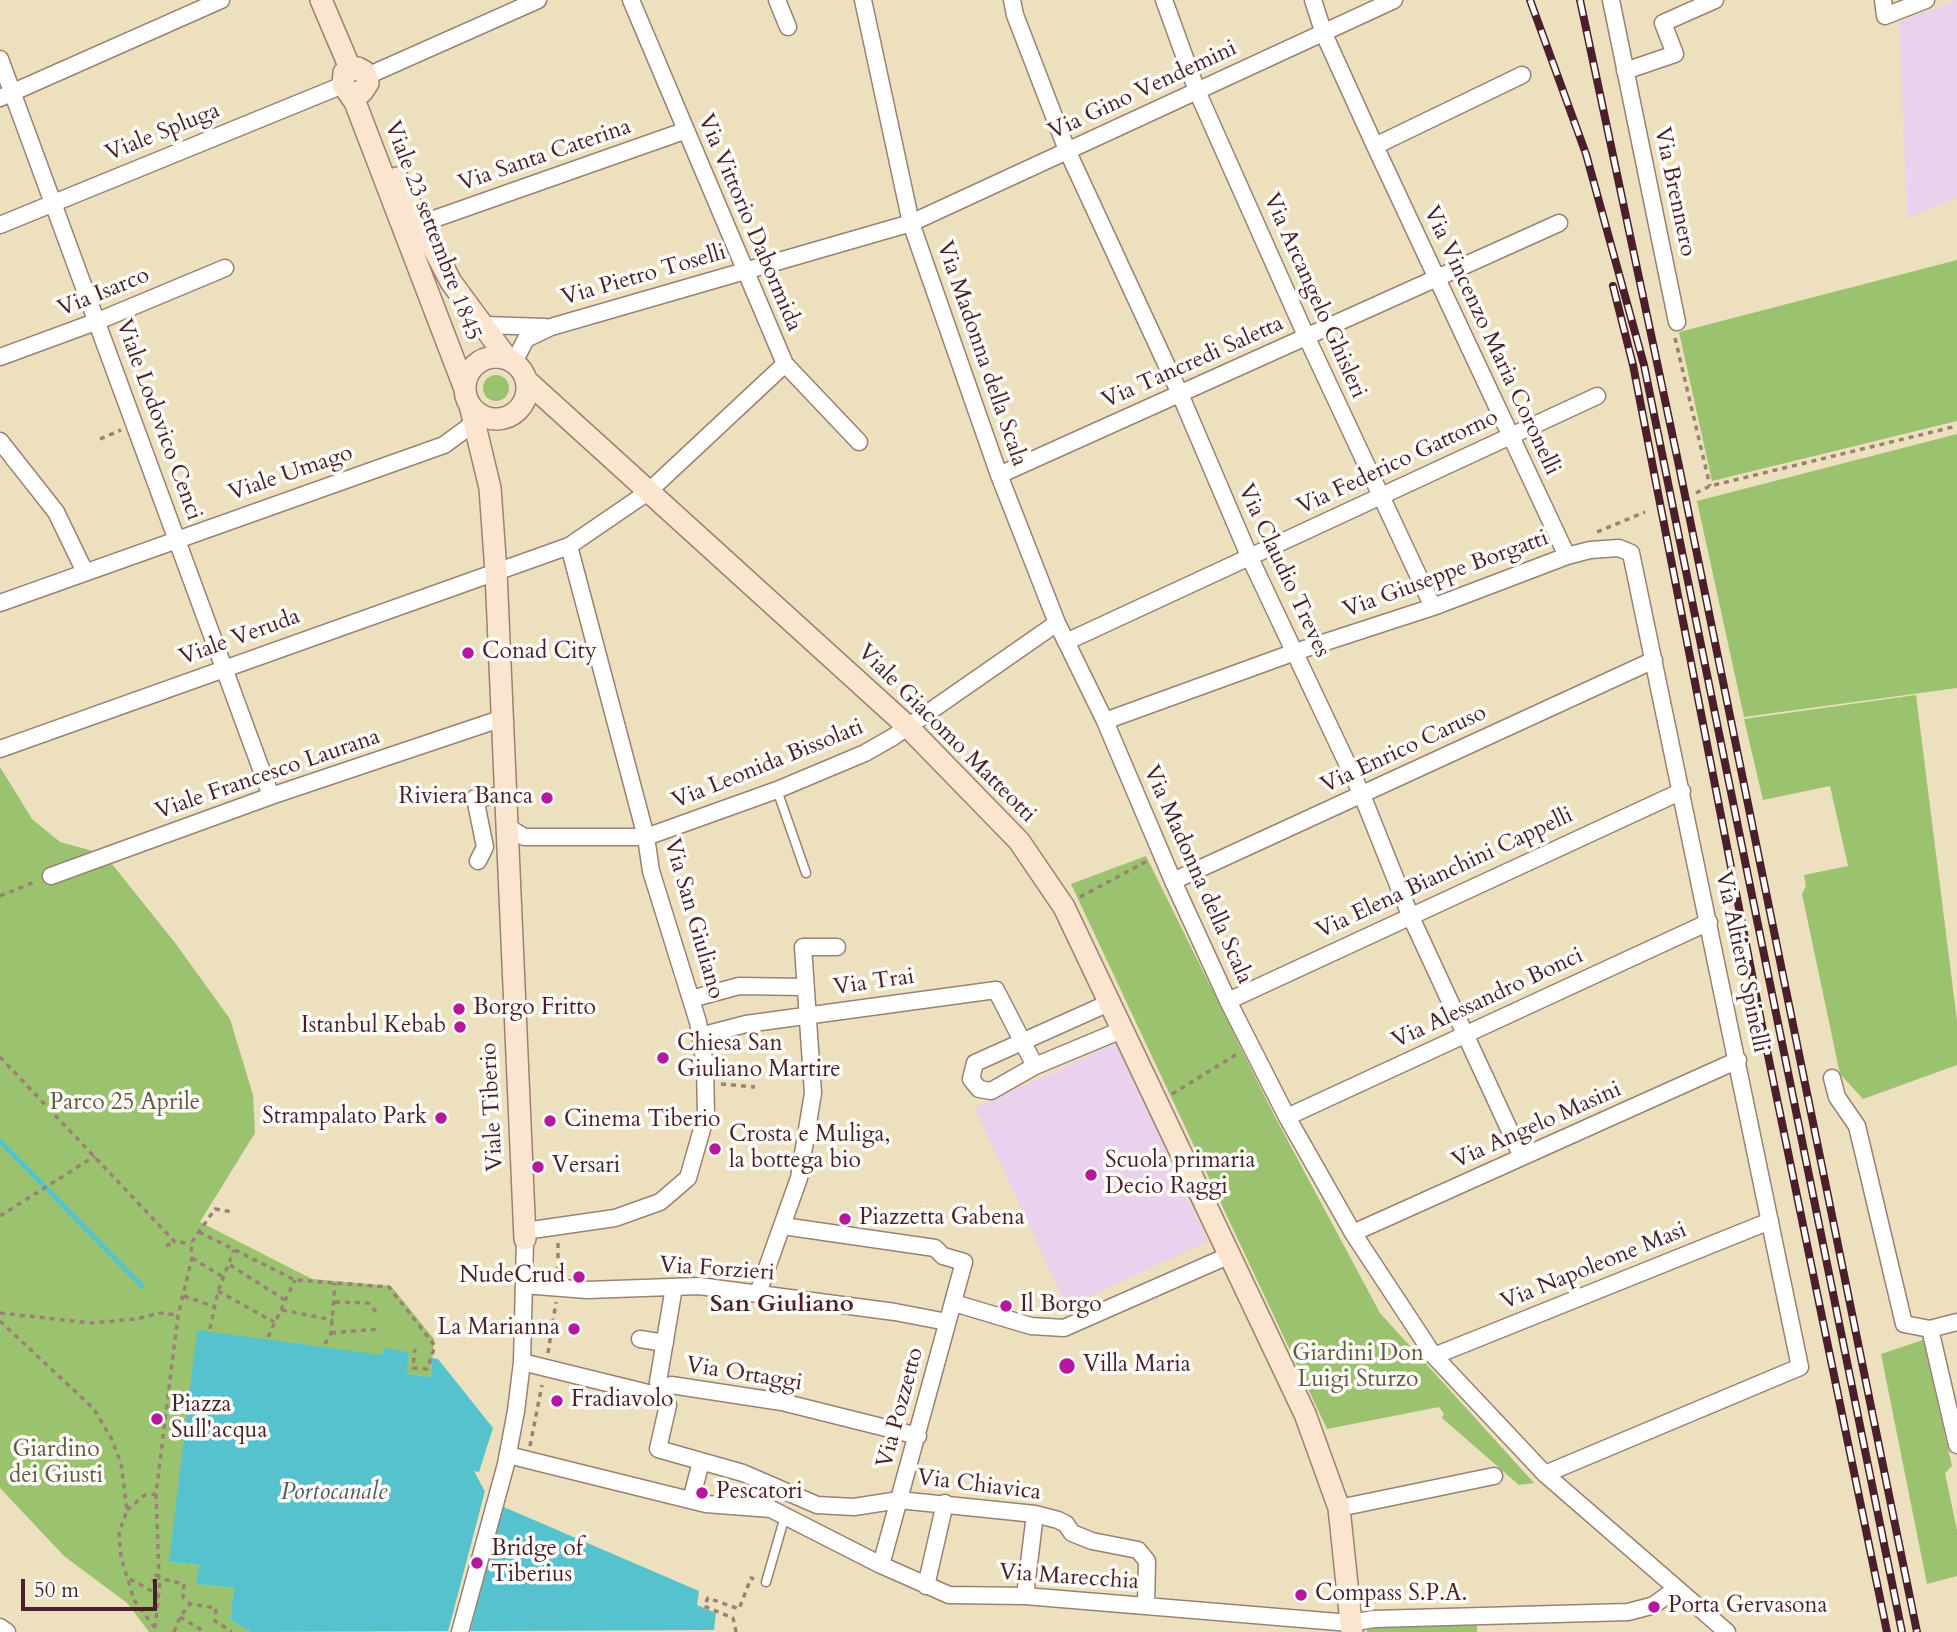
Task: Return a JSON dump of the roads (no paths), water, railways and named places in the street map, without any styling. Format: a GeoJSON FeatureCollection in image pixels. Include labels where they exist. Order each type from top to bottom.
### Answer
{"type":"FeatureCollection","features":[{"type":"Feature","properties":{"kind":"main road","name":"Viale 23 settembre 1845"},"geometry":{"type":"LineString","coordinates":[[321,0],[355,82],[470,406],[483,454]]}},
{"type":"Feature","properties":{"kind":"main road","name":"Viale 23 settembre 1845"},"geometry":{"type":"LineString","coordinates":[[355,82],[368,107],[384,151],[452,282],[510,360]]}},
{"type":"Feature","properties":{"kind":"main road"},"geometry":{"type":"LineString","coordinates":[[483,454],[491,436],[511,414],[526,396],[527,382],[510,360],[496,356],[477,363],[470,370],[470,406],[487,417],[511,414],[570,420]]}},
{"type":"Feature","properties":{"kind":"main road","name":"Viale Giacomo Matteotti"},"geometry":{"type":"LineString","coordinates":[[527,382],[547,403],[570,420],[907,726],[1018,841],[1064,907],[1305,1414],[1339,1508],[1351,1627]]}},
{"type":"Feature","properties":{"kind":"main road","name":"Viale Tiberio"},"geometry":{"type":"LineString","coordinates":[[483,454],[490,488],[496,572],[500,719],[525,1235]]}},
{"type":"Feature","properties":{"kind":"street"},"geometry":{"type":"LineString","coordinates":[[6,96],[221,0]]}},
{"type":"Feature","properties":{"kind":"street","name":"Viale Spluga"},"geometry":{"type":"LineString","coordinates":[[0,225],[355,82],[538,0]]}},
{"type":"Feature","properties":{"kind":"street","name":"Via Vittorio Dabormida"},"geometry":{"type":"LineString","coordinates":[[631,0],[684,131],[785,364],[859,442]]}},
{"type":"Feature","properties":{"kind":"street"},"geometry":{"type":"LineString","coordinates":[[777,0],[788,27]]}},
{"type":"Feature","properties":{"kind":"street","name":"Via Madonna della Scala"},"geometry":{"type":"LineString","coordinates":[[863,0],[911,223],[999,475],[1057,623],[1105,722],[1172,881],[1228,1001],[1287,1117],[1353,1233],[1434,1356],[1545,1474],[1727,1632]]}},
{"type":"Feature","properties":{"kind":"street","name":"Via Claudio Treves"},"geometry":{"type":"LineString","coordinates":[[1012,0],[1015,15],[1067,150],[1180,394],[1250,558],[1362,795],[1410,915],[1522,1157]]}},
{"type":"Feature","properties":{"kind":"street","name":"Via Arcangelo Ghisleri"},"geometry":{"type":"LineString","coordinates":[[1164,0],[1196,90],[1307,338],[1433,607]]}},
{"type":"Feature","properties":{"kind":"street","name":"Via Vincenzo Maria Coronelli"},"geometry":{"type":"LineString","coordinates":[[1313,0],[1324,34],[1375,146],[1567,556]]}},
{"type":"Feature","properties":{"kind":"street","name":"Via Gino Vendemini"},"geometry":{"type":"LineString","coordinates":[[911,223],[1394,0]]}},
{"type":"Feature","properties":{"kind":"street","name":"Via Brennero"},"geometry":{"type":"LineString","coordinates":[[1611,0],[1677,322]]}},
{"type":"Feature","properties":{"kind":"street"},"geometry":{"type":"LineString","coordinates":[[1625,71],[1675,54],[1663,23],[1715,0]]}},
{"type":"Feature","properties":{"kind":"street"},"geometry":{"type":"LineString","coordinates":[[1884,8],[1926,0]]}},
{"type":"Feature","properties":{"kind":"street","name":"Viale Lodovico Cenci"},"geometry":{"type":"LineString","coordinates":[[0,59],[6,96],[53,202],[271,796]]}},
{"type":"Feature","properties":{"kind":"street"},"geometry":{"type":"LineString","coordinates":[[1375,146],[1522,75]]}},
{"type":"Feature","properties":{"kind":"street","name":"Via Santa Caterina"},"geometry":{"type":"LineString","coordinates":[[420,224],[684,131]]}},
{"type":"Feature","properties":{"kind":"street","name":"Via Pietro Toselli"},"geometry":{"type":"LineString","coordinates":[[510,360],[526,339],[551,327],[911,223]]}},
{"type":"Feature","properties":{"kind":"street","name":"Via Tancredi Saletta"},"geometry":{"type":"LineString","coordinates":[[999,475],[1559,223]]}},
{"type":"Feature","properties":{"kind":"street","name":"Via Isarco"},"geometry":{"type":"LineString","coordinates":[[0,357],[98,321],[225,268]]}},
{"type":"Feature","properties":{"kind":"street","name":"Via Pietro Toselli"},"geometry":{"type":"LineString","coordinates":[[484,325],[551,327]]}},
{"type":"Feature","properties":{"kind":"street","name":"Viale Veruda"},"geometry":{"type":"LineString","coordinates":[[0,749],[222,667],[569,546],[648,492],[785,364]]}},
{"type":"Feature","properties":{"kind":"street","name":"Via Federico Gattorno"},"geometry":{"type":"LineString","coordinates":[[1066,642],[1597,396]]}},
{"type":"Feature","properties":{"kind":"street","name":"Viale Umago"},"geometry":{"type":"LineString","coordinates":[[0,603],[176,537],[444,445],[470,406]]}},
{"type":"Feature","properties":{"kind":"street"},"geometry":{"type":"LineString","coordinates":[[0,441],[56,512],[85,572]]}},
{"type":"Feature","properties":{"kind":"street","name":"Via San Giuliano"},"geometry":{"type":"LineString","coordinates":[[525,1235],[615,1218],[660,1202],[688,1178],[706,1115],[700,1037],[691,999],[651,871],[646,837],[569,546]]}},
{"type":"Feature","properties":{"kind":"street","name":"Via Giuseppe Borgatti"},"geometry":{"type":"LineString","coordinates":[[1105,722],[1295,652],[1433,607],[1567,556],[1590,550],[1619,548],[1631,553],[1636,567]]}},
{"type":"Feature","properties":{"kind":"street","name":"Via Altiero Spinelli"},"geometry":{"type":"LineString","coordinates":[[1545,1474],[1800,1367],[1636,567]]}},
{"type":"Feature","properties":{"kind":"street","name":"Via Leonida Bissolati"},"geometry":{"type":"LineString","coordinates":[[505,825],[524,837],[646,837],[777,790],[865,753],[1057,623]]}},
{"type":"Feature","properties":{"kind":"street","name":"Via Enrico Caruso"},"geometry":{"type":"LineString","coordinates":[[1172,881],[1654,660]]}},
{"type":"Feature","properties":{"kind":"street","name":"Viale Francesco Laurana"},"geometry":{"type":"LineString","coordinates":[[51,876],[271,796],[500,719]]}},
{"type":"Feature","properties":{"kind":"street","name":"Via Elena Bianchini Cappelli"},"geometry":{"type":"LineString","coordinates":[[1228,1001],[1682,790]]}},
{"type":"Feature","properties":{"kind":"street"},"geometry":{"type":"LineString","coordinates":[[478,861],[485,847],[475,798],[497,796]]}},
{"type":"Feature","properties":{"kind":"street","name":"Via Alessandro Bonci"},"geometry":{"type":"LineString","coordinates":[[1287,1117],[1709,922]]}},
{"type":"Feature","properties":{"kind":"street"},"geometry":{"type":"LineString","coordinates":[[758,1293],[799,1178],[813,1093],[803,947],[836,947]]}},
{"type":"Feature","properties":{"kind":"street"},"geometry":{"type":"LineString","coordinates":[[691,999],[739,986],[804,987]]}},
{"type":"Feature","properties":{"kind":"street","name":"Via Trai"},"geometry":{"type":"LineString","coordinates":[[700,1037],[746,1024],[996,990],[1035,1066]]}},
{"type":"Feature","properties":{"kind":"street"},"geometry":{"type":"LineString","coordinates":[[1111,1002],[975,1063],[971,1079],[979,1089],[991,1091],[1035,1066],[1124,1029]]}},
{"type":"Feature","properties":{"kind":"street","name":"Via Angelo Masini"},"geometry":{"type":"LineString","coordinates":[[1353,1233],[1738,1060]]}},
{"type":"Feature","properties":{"kind":"street"},"geometry":{"type":"LineString","coordinates":[[1832,1078],[1837,1097],[1857,1126],[1904,1324],[1930,1329],[1957,1322]]}},
{"type":"Feature","properties":{"kind":"street","name":"Via Napoleone Masi"},"geometry":{"type":"LineString","coordinates":[[1434,1356],[1770,1221]]}},
{"type":"Feature","properties":{"kind":"street","name":"Via Pozzetto"},"geometry":{"type":"LineString","coordinates":[[783,1226],[936,1248],[943,1256],[964,1262],[881,1565]]}},
{"type":"Feature","properties":{"kind":"street","name":"Viale Tiberio"},"geometry":{"type":"LineString","coordinates":[[460,1632],[508,1455],[522,1362],[525,1235]]}},
{"type":"Feature","properties":{"kind":"street"},"geometry":{"type":"LineString","coordinates":[[954,1303],[1031,1326],[1056,1329],[1230,1255]]}},
{"type":"Feature","properties":{"kind":"street","name":"Via Forzieri"},"geometry":{"type":"LineString","coordinates":[[524,1286],[558,1289],[674,1287],[758,1293],[947,1322]]}},
{"type":"Feature","properties":{"kind":"street"},"geometry":{"type":"LineString","coordinates":[[661,1392],[658,1382],[674,1287]]}},
{"type":"Feature","properties":{"kind":"street"},"geometry":{"type":"LineString","coordinates":[[1930,1329],[1957,1445]]}},
{"type":"Feature","properties":{"kind":"street"},"geometry":{"type":"LineString","coordinates":[[640,1339],[665,1343]]}},
{"type":"Feature","properties":{"kind":"street","name":"Via Ortaggi"},"geometry":{"type":"LineString","coordinates":[[522,1362],[648,1393],[661,1392],[671,1385],[782,1402],[918,1436]]}},
{"type":"Feature","properties":{"kind":"street","name":"Via Chiavica"},"geometry":{"type":"LineString","coordinates":[[661,1392],[668,1405],[657,1449],[743,1473],[790,1496],[817,1505],[855,1507],[899,1500],[1035,1514],[1058,1520],[1066,1524],[1072,1534],[1138,1550],[1147,1561],[1146,1606]]}},
{"type":"Feature","properties":{"kind":"street","name":"Via Marecchia"},"geometry":{"type":"LineString","coordinates":[[508,1455],[691,1500],[771,1509],[926,1587],[948,1595],[1025,1597],[1146,1606],[1351,1627],[1374,1619],[1628,1612],[1653,1605],[1676,1589]]}},
{"type":"Feature","properties":{"kind":"street"},"geometry":{"type":"LineString","coordinates":[[691,1500],[701,1462]]}},
{"type":"Feature","properties":{"kind":"street"},"geometry":{"type":"LineString","coordinates":[[1339,1508],[1494,1476]]}},
{"type":"Feature","properties":{"kind":"street"},"geometry":{"type":"LineString","coordinates":[[785,1516],[790,1496]]}},
{"type":"Feature","properties":{"kind":"street"},"geometry":{"type":"LineString","coordinates":[[926,1587],[946,1503]]}},
{"type":"Feature","properties":{"kind":"street"},"geometry":{"type":"LineString","coordinates":[[1025,1597],[1035,1514]]}},
{"type":"Feature","properties":{"kind":"street"},"geometry":{"type":"LineString","coordinates":[[0,1627],[7,1632]]}},
{"type":"Feature","properties":{"kind":"lane"},"geometry":{"type":"LineString","coordinates":[[777,790],[806,873]]}},
{"type":"Feature","properties":{"kind":"lane"},"geometry":{"type":"LineString","coordinates":[[766,1582],[785,1516]]}},
{"type":"Feature","properties":{"kind":"water","name":"Portocanale"},"geometry":{"type":"Polygon","coordinates":[[[197,1330],[382,1355],[383,1348],[409,1352],[407,1374],[431,1377],[432,1358],[438,1359],[493,1428],[479,1472],[474,1471],[484,1490],[506,1508],[699,1591],[697,1605],[716,1613],[714,1630],[251,1632],[230,1620],[234,1588],[196,1584],[199,1565],[169,1562],[197,1330]]]}},
{"type":"Feature","properties":{"kind":"waterway"},"geometry":{"type":"LineString","coordinates":[[0,1141],[142,1286]]}},
{"type":"Feature","properties":{"kind":"railway"},"geometry":{"type":"LineString","coordinates":[[1530,0],[1586,154],[1644,365],[1902,1632]]}},
{"type":"Feature","properties":{"kind":"railway"},"geometry":{"type":"LineString","coordinates":[[1580,0],[1679,466],[1917,1632]]}},
{"type":"Feature","properties":{"kind":"railway"},"geometry":{"type":"LineString","coordinates":[[1613,286],[1633,365],[1763,1031],[1887,1632]]}},
{"type":"Feature","properties":{"kind":"place","name":"Conad City"},"geometry":{"type":"Point","coordinates":[468,653]}},
{"type":"Feature","properties":{"kind":"place","name":"Riviera Banca"},"geometry":{"type":"Point","coordinates":[547,798]}},
{"type":"Feature","properties":{"kind":"place","name":"Borgo Fritto"},"geometry":{"type":"Point","coordinates":[459,1009]}},
{"type":"Feature","properties":{"kind":"place","name":"Istanbul Kebab"},"geometry":{"type":"Point","coordinates":[460,1027]}},
{"type":"Feature","properties":{"kind":"place","name":"Chiesa San Giuliano Martire"},"geometry":{"type":"Point","coordinates":[663,1058]}},
{"type":"Feature","properties":{"kind":"place","name":"Strampalato Park"},"geometry":{"type":"Point","coordinates":[441,1118]}},
{"type":"Feature","properties":{"kind":"place","name":"Cinema Tiberio"},"geometry":{"type":"Point","coordinates":[550,1121]}},
{"type":"Feature","properties":{"kind":"place","name":"Crosta e Muliga, la bottega bio"},"geometry":{"type":"Point","coordinates":[715,1149]}},
{"type":"Feature","properties":{"kind":"place","name":"Versari"},"geometry":{"type":"Point","coordinates":[538,1167]}},
{"type":"Feature","properties":{"kind":"place","name":"Scuola primaria Decio Raggi"},"geometry":{"type":"Point","coordinates":[1091,1175]}},
{"type":"Feature","properties":{"kind":"place","name":"Piazzetta Gabena"},"geometry":{"type":"Point","coordinates":[845,1219]}},
{"type":"Feature","properties":{"kind":"place","name":"NudeCrud"},"geometry":{"type":"Point","coordinates":[579,1277]}},
{"type":"Feature","properties":{"kind":"place","name":"Il Borgo"},"geometry":{"type":"Point","coordinates":[1006,1306]}},
{"type":"Feature","properties":{"kind":"place","name":"La Marianna"},"geometry":{"type":"Point","coordinates":[574,1329]}},
{"type":"Feature","properties":{"kind":"place","name":"Villa Maria"},"geometry":{"type":"Point","coordinates":[1067,1366]}},
{"type":"Feature","properties":{"kind":"place","name":"Fradiavolo"},"geometry":{"type":"Point","coordinates":[557,1401]}},
{"type":"Feature","properties":{"kind":"place","name":"Piazza Sull'acqua"},"geometry":{"type":"Point","coordinates":[157,1419]}},
{"type":"Feature","properties":{"kind":"place","name":"Pescatori"},"geometry":{"type":"Point","coordinates":[702,1493]}},
{"type":"Feature","properties":{"kind":"place","name":"Bridge of Tiberius"},"geometry":{"type":"Point","coordinates":[477,1563]}},
{"type":"Feature","properties":{"kind":"place","name":"Compass S.P.A."},"geometry":{"type":"Point","coordinates":[1301,1595]}},
{"type":"Feature","properties":{"kind":"place","name":"Porta Gervasona"},"geometry":{"type":"Point","coordinates":[1654,1607]}},
{"type":"Feature","properties":{"kind":"district","name":"San Giuliano"},"geometry":{"type":"Point","coordinates":[782,1305]}},
{"type":"Feature","properties":{"kind":"park label","name":"Parco 25 Aprile"},"geometry":{"type":"Point","coordinates":[125,1104]}},
{"type":"Feature","properties":{"kind":"park label","name":"Giardini Don Luigi Sturzo"},"geometry":{"type":"Point","coordinates":[1358,1368]}},
{"type":"Feature","properties":{"kind":"park label","name":"Giardino dei Giusti"},"geometry":{"type":"Point","coordinates":[56,1464]}}]}
